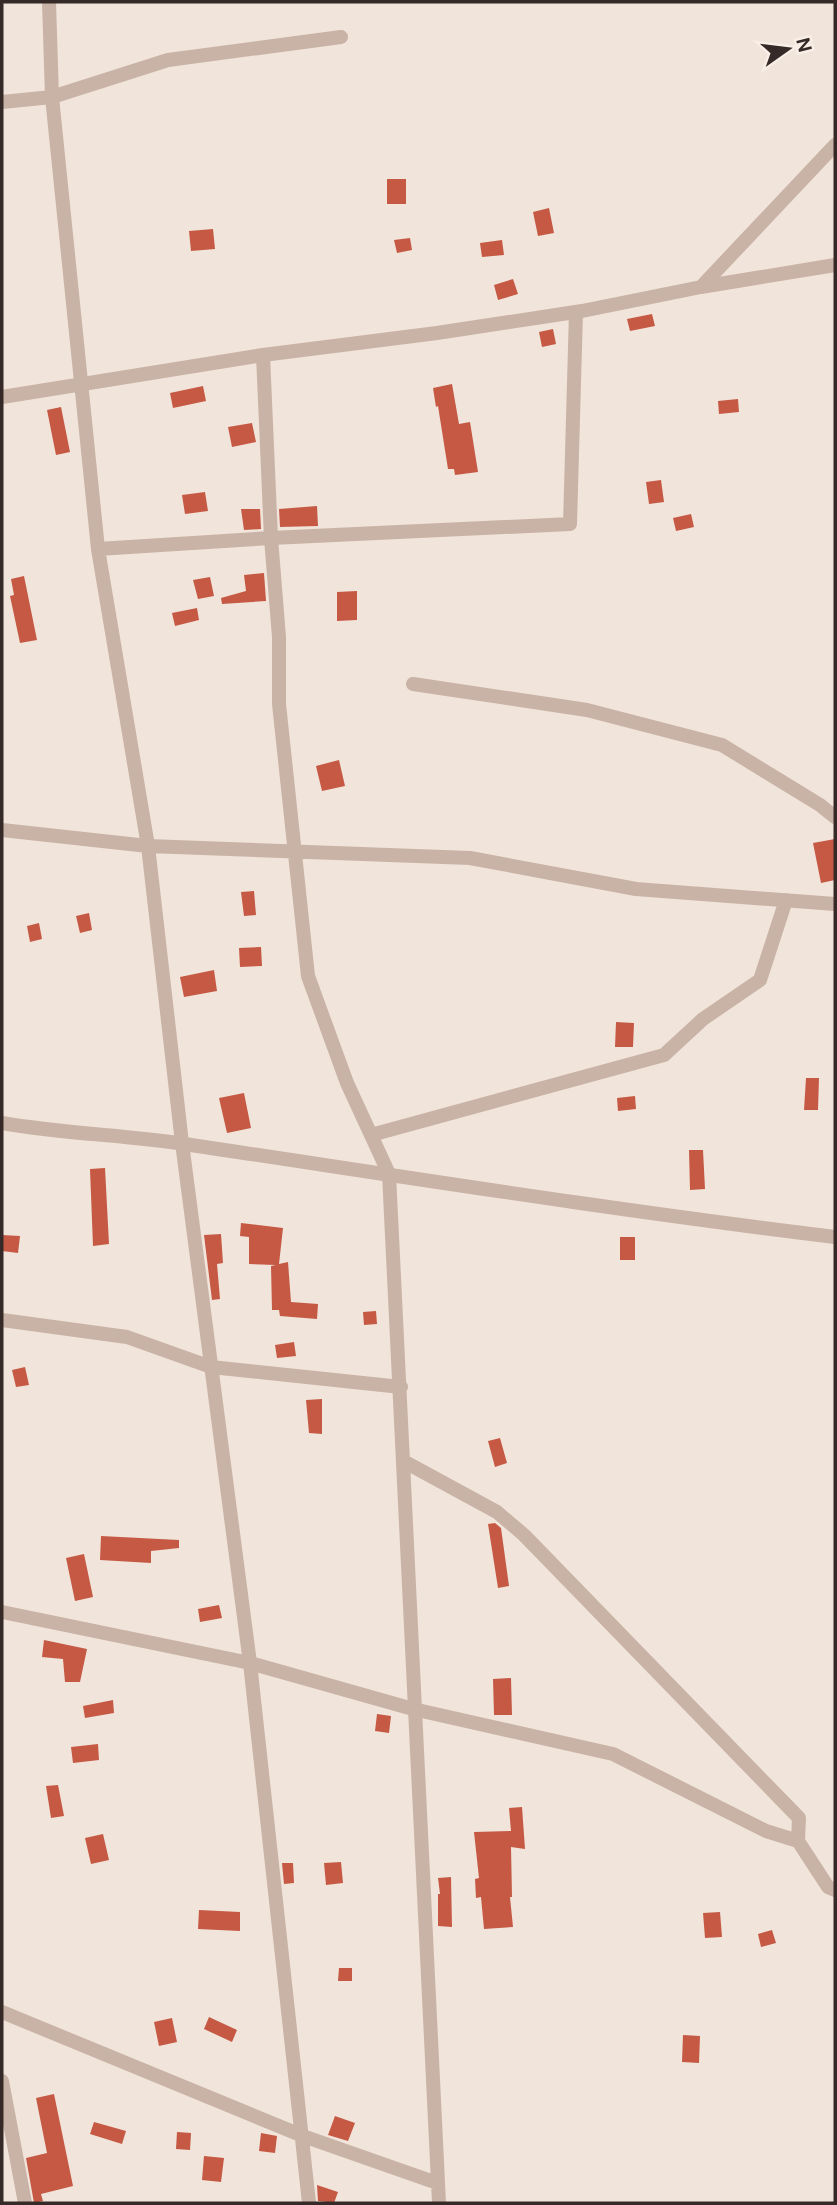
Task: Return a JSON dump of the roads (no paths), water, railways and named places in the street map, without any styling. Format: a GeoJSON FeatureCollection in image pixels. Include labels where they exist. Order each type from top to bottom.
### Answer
{"type":"FeatureCollection","features":[{"type":"Feature","properties":{"kind":"street"},"geometry":{"type":"LineString","coordinates":[[49,2],[52,97],[98,549],[148,846],[182,1143],[250,1663],[309,2203]]}},
{"type":"Feature","properties":{"kind":"street"},"geometry":{"type":"LineString","coordinates":[[2,102],[52,97],[168,60],[341,37]]}},
{"type":"Feature","properties":{"kind":"street"},"geometry":{"type":"LineString","coordinates":[[701,287],[835,145]]}},
{"type":"Feature","properties":{"kind":"street"},"geometry":{"type":"LineString","coordinates":[[2,397],[263,355],[576,312],[701,287],[835,265]]}},
{"type":"Feature","properties":{"kind":"street"},"geometry":{"type":"LineString","coordinates":[[98,549],[570,524],[576,312]]}},
{"type":"Feature","properties":{"kind":"street"},"geometry":{"type":"LineString","coordinates":[[263,355],[271,538],[279,637],[279,704],[307,976],[347,1083],[389,1174],[439,2203]]}},
{"type":"Feature","properties":{"kind":"street"},"geometry":{"type":"LineString","coordinates":[[413,684],[587,710],[722,745],[835,817]]}},
{"type":"Feature","properties":{"kind":"street"},"geometry":{"type":"LineString","coordinates":[[2,830],[148,846],[470,858],[636,889],[835,904]]}},
{"type":"Feature","properties":{"kind":"street"},"geometry":{"type":"LineString","coordinates":[[371,1135],[664,1055],[703,1019],[760,980],[786,900]]}},
{"type":"Feature","properties":{"kind":"street"},"geometry":{"type":"LineString","coordinates":[[2,1123],[52,1132],[182,1143],[682,1219],[835,1237]]}},
{"type":"Feature","properties":{"kind":"street"},"geometry":{"type":"LineString","coordinates":[[2,1320],[127,1337],[211,1367],[401,1387]]}},
{"type":"Feature","properties":{"kind":"street"},"geometry":{"type":"LineString","coordinates":[[405,1462],[497,1512],[524,1535],[799,1818],[798,1840],[828,1887],[835,1890]]}},
{"type":"Feature","properties":{"kind":"street"},"geometry":{"type":"LineString","coordinates":[[2,1612],[250,1663],[413,1709],[613,1754],[766,1831],[798,1840]]}},
{"type":"Feature","properties":{"kind":"street"},"geometry":{"type":"LineString","coordinates":[[2,2012],[303,2136],[437,2183]]}},
{"type":"Feature","properties":{"kind":"street"},"geometry":{"type":"LineString","coordinates":[[2,2081],[25,2203]]}}]}
